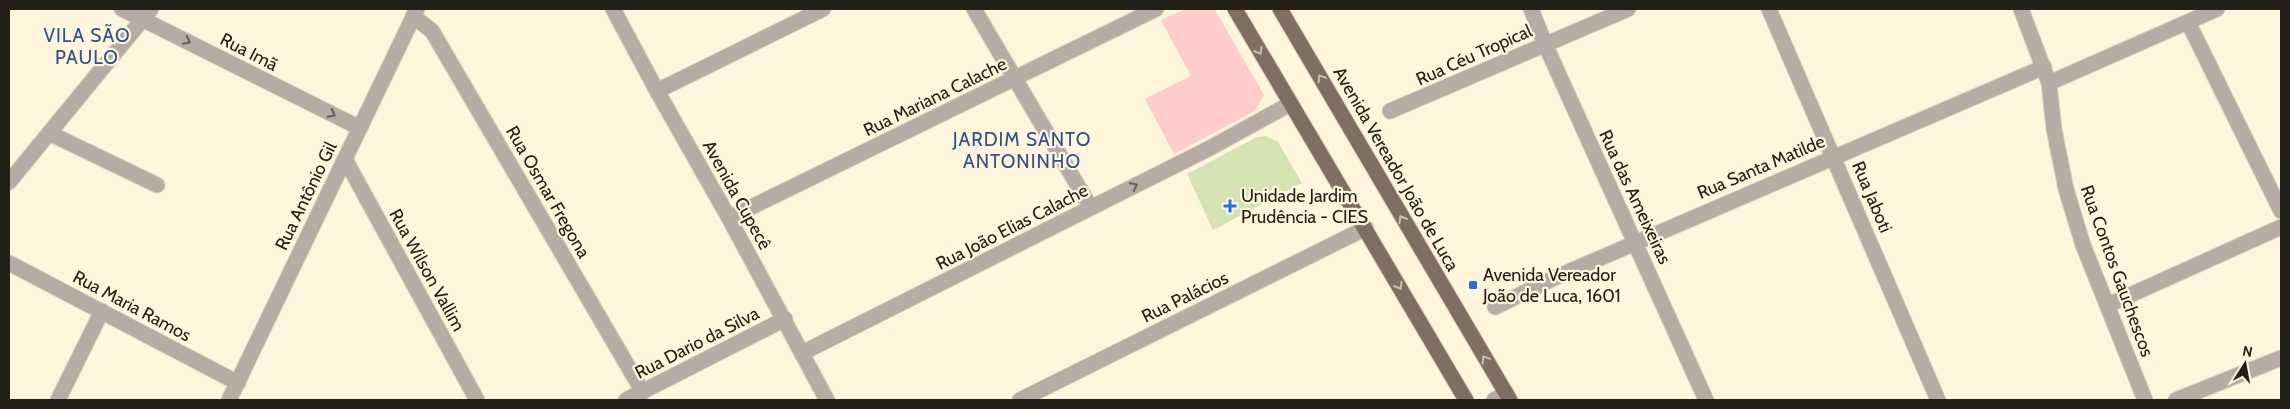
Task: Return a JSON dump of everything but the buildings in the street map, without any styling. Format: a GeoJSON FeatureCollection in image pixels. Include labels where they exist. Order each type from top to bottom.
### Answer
{"type":"FeatureCollection","features":[{"type":"Feature","properties":{"kind":"main road"},"geometry":{"type":"LineString","coordinates":[[1235,9],[1466,400]]}},
{"type":"Feature","properties":{"kind":"main road","name":"Avenida Vereador João de Luca"},"geometry":{"type":"LineString","coordinates":[[1280,9],[1503,398]]}},
{"type":"Feature","properties":{"kind":"street","name":"Rua Imã"},"geometry":{"type":"LineString","coordinates":[[122,9],[147,14],[360,128]]}},
{"type":"Feature","properties":{"kind":"street","name":"Avenida Cupecê"},"geometry":{"type":"LineString","coordinates":[[613,9],[827,400]]}},
{"type":"Feature","properties":{"kind":"street"},"geometry":{"type":"LineString","coordinates":[[657,91],[823,9]]}},
{"type":"Feature","properties":{"kind":"street"},"geometry":{"type":"LineString","coordinates":[[974,9],[1091,208]]}},
{"type":"Feature","properties":{"kind":"street","name":"Rua Mariana Calache"},"geometry":{"type":"LineString","coordinates":[[729,218],[1156,9]]}},
{"type":"Feature","properties":{"kind":"street","name":"Rua das Ameixeiras"},"geometry":{"type":"LineString","coordinates":[[1532,9],[1544,44],[1706,400]]}},
{"type":"Feature","properties":{"kind":"street","name":"Rua Céu Tropical"},"geometry":{"type":"LineString","coordinates":[[1390,111],[1628,9]]}},
{"type":"Feature","properties":{"kind":"street","name":"Rua Jaboti"},"geometry":{"type":"LineString","coordinates":[[1769,9],[1938,400]]}},
{"type":"Feature","properties":{"kind":"street","name":"Rua Contos Gauchescos"},"geometry":{"type":"LineString","coordinates":[[2021,9],[2049,83],[2054,129],[2066,189],[2083,245],[2145,400]]}},
{"type":"Feature","properties":{"kind":"street"},"geometry":{"type":"LineString","coordinates":[[2049,83],[2217,9]]}},
{"type":"Feature","properties":{"kind":"street","name":"Rua Antônio Gil"},"geometry":{"type":"LineString","coordinates":[[229,400],[415,12]]}},
{"type":"Feature","properties":{"kind":"street","name":"Rua Osmar Fregona"},"geometry":{"type":"LineString","coordinates":[[415,12],[432,32],[643,392]]}},
{"type":"Feature","properties":{"kind":"street"},"geometry":{"type":"LineString","coordinates":[[9,182],[147,14]]}},
{"type":"Feature","properties":{"kind":"street"},"geometry":{"type":"LineString","coordinates":[[2188,22],[2281,211]]}},
{"type":"Feature","properties":{"kind":"street","name":"Rua Santa Matilde"},"geometry":{"type":"LineString","coordinates":[[1495,307],[1635,242],[2044,67]]}},
{"type":"Feature","properties":{"kind":"street","name":"Rua João Elias Calache"},"geometry":{"type":"LineString","coordinates":[[802,352],[1210,148],[1290,104]]}},
{"type":"Feature","properties":{"kind":"street"},"geometry":{"type":"LineString","coordinates":[[49,133],[156,185]]}},
{"type":"Feature","properties":{"kind":"street","name":"Rua Wilson Vallim"},"geometry":{"type":"LineString","coordinates":[[345,158],[477,400]]}},
{"type":"Feature","properties":{"kind":"street"},"geometry":{"type":"LineString","coordinates":[[2108,305],[2281,227]]}},
{"type":"Feature","properties":{"kind":"street","name":"Rua Palácios"},"geometry":{"type":"LineString","coordinates":[[1020,400],[1366,228]]}},
{"type":"Feature","properties":{"kind":"street","name":"Rua Maria Ramos"},"geometry":{"type":"LineString","coordinates":[[9,263],[238,382]]}},
{"type":"Feature","properties":{"kind":"street"},"geometry":{"type":"LineString","coordinates":[[58,400],[102,311]]}},
{"type":"Feature","properties":{"kind":"street","name":"Rua Dario da Silva"},"geometry":{"type":"LineString","coordinates":[[626,400],[784,319]]}},
{"type":"Feature","properties":{"kind":"street"},"geometry":{"type":"LineString","coordinates":[[2176,400],[2281,358]]}},
{"type":"Feature","properties":{"kind":"shaded area"},"geometry":{"type":"Polygon","coordinates":[[[1186,9],[1215,10],[1264,95],[1255,111],[1174,154],[1145,99],[1191,76],[1161,20],[1186,9]]]}},
{"type":"Feature","properties":{"kind":"place","name":"Unidade Jardim Prudência - CIES"},"geometry":{"type":"Point","coordinates":[1230,206]}},
{"type":"Feature","properties":{"kind":"place","name":"Avenida Vereador João de Luca, 1601"},"geometry":{"type":"Point","coordinates":[1473,285]}},
{"type":"Feature","properties":{"kind":"district","name":"VILA SÃO PAULO"},"geometry":{"type":"Point","coordinates":[87,46]}},
{"type":"Feature","properties":{"kind":"district","name":"JARDIM SANTO ANTONINHO"},"geometry":{"type":"Point","coordinates":[1022,150]}}]}
